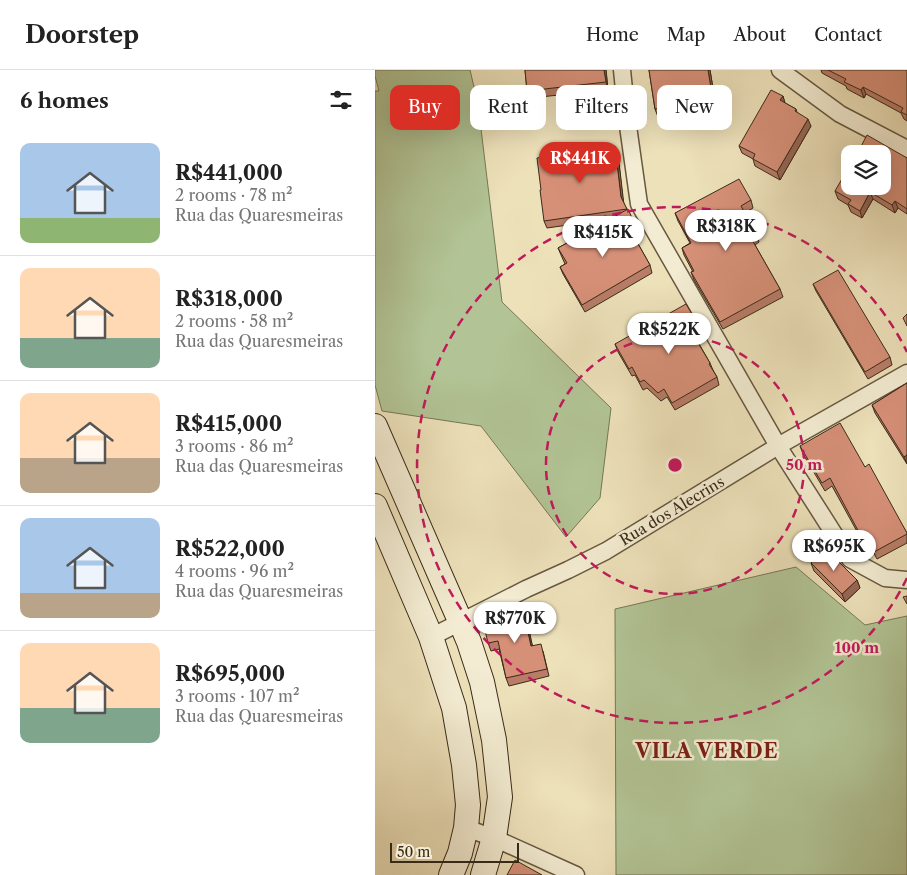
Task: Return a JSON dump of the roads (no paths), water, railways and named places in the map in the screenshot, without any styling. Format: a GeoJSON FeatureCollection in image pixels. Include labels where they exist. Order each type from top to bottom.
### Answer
{"type":"FeatureCollection","features":[{"type":"Feature","properties":{"kind":"street"},"geometry":{"type":"LineString","coordinates":[[621,70],[639,204],[778,446],[850,559],[885,578],[907,580]]}},
{"type":"Feature","properties":{"kind":"street"},"geometry":{"type":"LineString","coordinates":[[780,70],[840,114],[907,149]]}},
{"type":"Feature","properties":{"kind":"street","name":"Rua dos Alecrins"},"geometry":{"type":"LineString","coordinates":[[431,637],[606,551],[778,446],[907,373]]}},
{"type":"Feature","properties":{"kind":"street"},"geometry":{"type":"LineString","coordinates":[[375,426],[461,623],[483,682],[494,740],[500,797],[494,838],[483,875]]}},
{"type":"Feature","properties":{"kind":"street"},"geometry":{"type":"LineString","coordinates":[[375,506],[431,637],[454,708],[469,805],[460,853],[451,875]]}},
{"type":"Feature","properties":{"kind":"street"},"geometry":{"type":"LineString","coordinates":[[466,828],[494,838],[577,875]]}},
{"type":"Feature","properties":{"kind":"district","name":"VILA VERDE"},"geometry":{"type":"Point","coordinates":[707,751]}}]}
